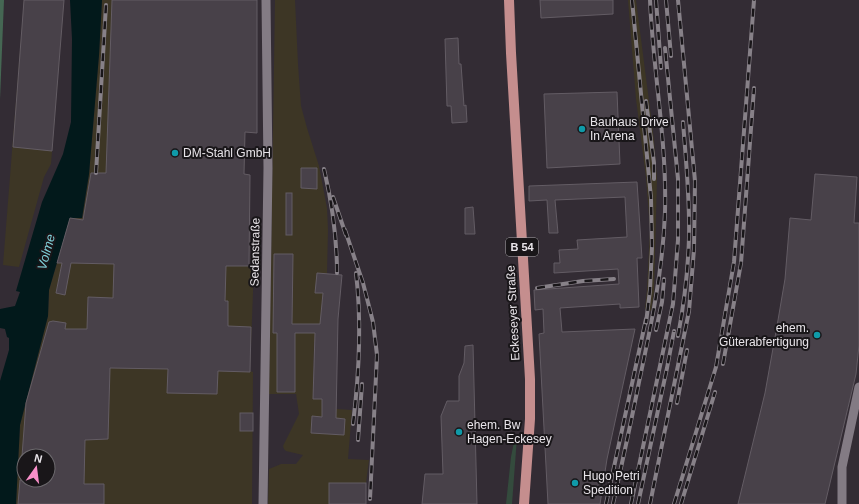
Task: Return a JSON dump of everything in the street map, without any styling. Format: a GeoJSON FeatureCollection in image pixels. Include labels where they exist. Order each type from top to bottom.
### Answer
{"type":"FeatureCollection","features":[{"type":"Feature","properties":{"kind":"main road","name":"Eckeseyer Straße"},"geometry":{"type":"LineString","coordinates":[[509,0],[530,379],[530,419],[524,504]]}},
{"type":"Feature","properties":{"kind":"street","name":"Sedanstraße"},"geometry":{"type":"LineString","coordinates":[[263,504],[268,168],[266,0]]}},
{"type":"Feature","properties":{"kind":"street"},"geometry":{"type":"LineString","coordinates":[[842,504],[842,467],[859,387]]}},
{"type":"Feature","properties":{"kind":"shaded area"},"geometry":{"type":"Polygon","coordinates":[[[24,0],[64,0],[51,164],[44,177],[19,267],[3,265],[24,0]]]}},
{"type":"Feature","properties":{"kind":"shaded area"},"geometry":{"type":"Polygon","coordinates":[[[102,0],[257,0],[257,133],[245,132],[244,174],[250,175],[249,266],[254,266],[250,371],[253,372],[252,504],[16,504],[17,488],[56,488],[56,448],[19,448],[20,425],[48,316],[49,290],[70,218],[82,218],[89,174],[102,0]]]}},
{"type":"Feature","properties":{"kind":"shaded area"},"geometry":{"type":"Polygon","coordinates":[[[275,0],[295,0],[301,106],[319,166],[327,208],[327,274],[317,274],[315,293],[323,293],[321,324],[307,324],[307,333],[325,333],[325,342],[314,342],[313,399],[322,399],[322,408],[352,410],[348,459],[369,460],[366,483],[366,504],[268,504],[269,469],[281,464],[296,464],[303,455],[286,451],[283,446],[299,414],[296,394],[269,394],[275,0]]]}},
{"type":"Feature","properties":{"kind":"shaded area"},"geometry":{"type":"Polygon","coordinates":[[[628,0],[636,0],[654,140],[657,178],[654,292],[651,311],[645,309],[650,229],[646,178],[636,99],[628,0]]]}},
{"type":"Feature","properties":{"kind":"shaded area"},"geometry":{"type":"Polygon","coordinates":[[[515,437],[517,437],[512,504],[506,504],[511,457],[515,437]]]}},
{"type":"Feature","properties":{"kind":"green space"},"geometry":{"type":"Polygon","coordinates":[[[0,0],[4,0],[0,99],[0,0]]]}},
{"type":"Feature","properties":{"kind":"water","name":"Volme"},"geometry":{"type":"Polygon","coordinates":[[[70,0],[102,0],[89,174],[82,218],[70,218],[49,290],[48,316],[20,425],[19,448],[16,448],[16,504],[0,504],[0,381],[9,350],[9,338],[7,337],[5,329],[0,328],[0,309],[15,306],[20,292],[16,291],[42,202],[63,154],[71,122],[72,39],[70,0]]]}},
{"type":"Feature","properties":{"kind":"building"},"geometry":{"type":"Polygon","coordinates":[[[24,0],[64,0],[52,151],[13,147],[24,0]]]}},
{"type":"Feature","properties":{"kind":"building","name":"DM-Stahl GmbH"},"geometry":{"type":"Polygon","coordinates":[[[112,0],[257,0],[257,133],[245,132],[244,174],[250,175],[249,266],[226,266],[225,301],[228,301],[228,326],[251,327],[250,372],[218,371],[217,394],[167,393],[168,369],[110,368],[108,439],[85,440],[84,484],[104,484],[104,504],[18,504],[19,488],[56,488],[56,448],[23,448],[26,403],[49,322],[53,321],[66,323],[65,329],[87,329],[88,297],[113,298],[114,264],[71,263],[65,295],[56,293],[62,263],[57,263],[70,218],[83,220],[91,173],[106,173],[112,0]]]}},
{"type":"Feature","properties":{"kind":"building"},"geometry":{"type":"Polygon","coordinates":[[[540,0],[613,0],[613,14],[541,18],[540,0]]]}},
{"type":"Feature","properties":{"kind":"building"},"geometry":{"type":"Polygon","coordinates":[[[458,38],[459,64],[461,64],[464,106],[466,105],[467,122],[452,123],[451,106],[447,106],[445,39],[458,38]]]}},
{"type":"Feature","properties":{"kind":"building","name":"Bauhaus Drive In Arena"},"geometry":{"type":"Polygon","coordinates":[[[617,92],[620,164],[547,168],[544,94],[617,92]]]}},
{"type":"Feature","properties":{"kind":"building"},"geometry":{"type":"Polygon","coordinates":[[[301,168],[317,168],[317,189],[301,188],[301,168]]]}},
{"type":"Feature","properties":{"kind":"building","name":"ehem. Güterabfertigung"},"geometry":{"type":"Polygon","coordinates":[[[815,174],[857,177],[854,223],[859,223],[859,345],[856,374],[825,504],[738,504],[765,393],[785,279],[790,218],[811,220],[815,174]]]}},
{"type":"Feature","properties":{"kind":"building"},"geometry":{"type":"Polygon","coordinates":[[[637,182],[642,258],[637,258],[639,307],[620,308],[620,304],[560,308],[562,332],[635,329],[607,459],[600,504],[548,504],[539,334],[544,333],[543,309],[535,310],[534,290],[619,284],[618,269],[554,273],[554,263],[560,263],[559,250],[578,249],[577,240],[627,237],[625,197],[555,200],[558,233],[549,233],[547,200],[529,201],[529,186],[637,182]]]}},
{"type":"Feature","properties":{"kind":"building"},"geometry":{"type":"Polygon","coordinates":[[[286,193],[292,193],[292,235],[286,235],[286,193]]]}},
{"type":"Feature","properties":{"kind":"building"},"geometry":{"type":"Polygon","coordinates":[[[473,207],[475,234],[465,234],[465,208],[473,207]]]}},
{"type":"Feature","properties":{"kind":"building"},"geometry":{"type":"Polygon","coordinates":[[[274,254],[293,254],[292,324],[320,324],[323,293],[315,293],[317,273],[342,275],[338,319],[336,418],[345,419],[344,435],[311,433],[312,416],[322,417],[322,399],[313,399],[315,333],[295,333],[295,392],[277,392],[277,333],[273,333],[274,254]]]}},
{"type":"Feature","properties":{"kind":"building","name":"ehem. Bw Hagen-Eckesey"},"geometry":{"type":"Polygon","coordinates":[[[473,345],[477,504],[422,504],[425,474],[443,474],[441,416],[447,401],[459,401],[459,376],[464,363],[465,346],[473,345]]]}},
{"type":"Feature","properties":{"kind":"building"},"geometry":{"type":"Polygon","coordinates":[[[240,413],[253,413],[253,431],[240,431],[240,413]]]}},
{"type":"Feature","properties":{"kind":"building"},"geometry":{"type":"Polygon","coordinates":[[[329,483],[366,483],[366,504],[329,504],[329,483]]]}},
{"type":"Feature","properties":{"kind":"railway"},"geometry":{"type":"LineString","coordinates":[[632,0],[651,198],[652,247],[650,290],[646,323]]}},
{"type":"Feature","properties":{"kind":"railway"},"geometry":{"type":"LineString","coordinates":[[613,504],[652,319],[664,234],[664,159],[650,0]]}},
{"type":"Feature","properties":{"kind":"railway"},"geometry":{"type":"LineString","coordinates":[[656,0],[661,68]]}},
{"type":"Feature","properties":{"kind":"railway"},"geometry":{"type":"LineString","coordinates":[[666,0],[671,56]]}},
{"type":"Feature","properties":{"kind":"railway"},"geometry":{"type":"LineString","coordinates":[[650,504],[689,311],[694,249],[695,181],[678,0]]}},
{"type":"Feature","properties":{"kind":"railway"},"geometry":{"type":"LineString","coordinates":[[674,504],[716,367],[734,262],[754,0]]}},
{"type":"Feature","properties":{"kind":"railway"},"geometry":{"type":"LineString","coordinates":[[96,173],[106,5]]}},
{"type":"Feature","properties":{"kind":"railway"},"geometry":{"type":"LineString","coordinates":[[631,504],[673,304],[678,240],[678,179],[665,48]]}},
{"type":"Feature","properties":{"kind":"railway"},"geometry":{"type":"LineString","coordinates":[[723,364],[741,263],[754,88]]}},
{"type":"Feature","properties":{"kind":"railway"},"geometry":{"type":"LineString","coordinates":[[646,101],[654,163],[654,179]]}},
{"type":"Feature","properties":{"kind":"railway"},"geometry":{"type":"LineString","coordinates":[[678,336],[688,263],[689,238],[688,195],[683,122]]}},
{"type":"Feature","properties":{"kind":"railway"},"geometry":{"type":"LineString","coordinates":[[324,169],[334,221],[337,273]]}},
{"type":"Feature","properties":{"kind":"railway"},"geometry":{"type":"LineString","coordinates":[[333,197],[346,235]]}},
{"type":"Feature","properties":{"kind":"railway"},"geometry":{"type":"LineString","coordinates":[[345,230],[363,283],[373,322],[377,355],[370,499]]}},
{"type":"Feature","properties":{"kind":"railway"},"geometry":{"type":"LineString","coordinates":[[353,424],[359,349],[359,311],[356,273]]}},
{"type":"Feature","properties":{"kind":"railway"},"geometry":{"type":"LineString","coordinates":[[537,288],[583,281],[614,279]]}},
{"type":"Feature","properties":{"kind":"railway"},"geometry":{"type":"LineString","coordinates":[[656,330],[662,302],[664,279]]}},
{"type":"Feature","properties":{"kind":"railway"},"geometry":{"type":"LineString","coordinates":[[606,504],[646,319]]}},
{"type":"Feature","properties":{"kind":"railway"},"geometry":{"type":"LineString","coordinates":[[638,504],[674,331]]}},
{"type":"Feature","properties":{"kind":"railway"},"geometry":{"type":"LineString","coordinates":[[677,403],[687,350]]}},
{"type":"Feature","properties":{"kind":"railway"},"geometry":{"type":"LineString","coordinates":[[358,440],[362,384]]}},
{"type":"Feature","properties":{"kind":"railway"},"geometry":{"type":"LineString","coordinates":[[681,504],[715,392]]}},
{"type":"Feature","properties":{"kind":"place","name":"Bauhaus Drive In Arena"},"geometry":{"type":"Point","coordinates":[582,129]}},
{"type":"Feature","properties":{"kind":"place","name":"DM-Stahl GmbH"},"geometry":{"type":"Point","coordinates":[175,153]}},
{"type":"Feature","properties":{"kind":"place","name":"ehem. Güterabfertigung"},"geometry":{"type":"Point","coordinates":[817,335]}},
{"type":"Feature","properties":{"kind":"place","name":"ehem. Bw Hagen-Eckesey"},"geometry":{"type":"Point","coordinates":[459,432]}},
{"type":"Feature","properties":{"kind":"place","name":"Hugo Petri Spedition"},"geometry":{"type":"Point","coordinates":[575,483]}}]}
